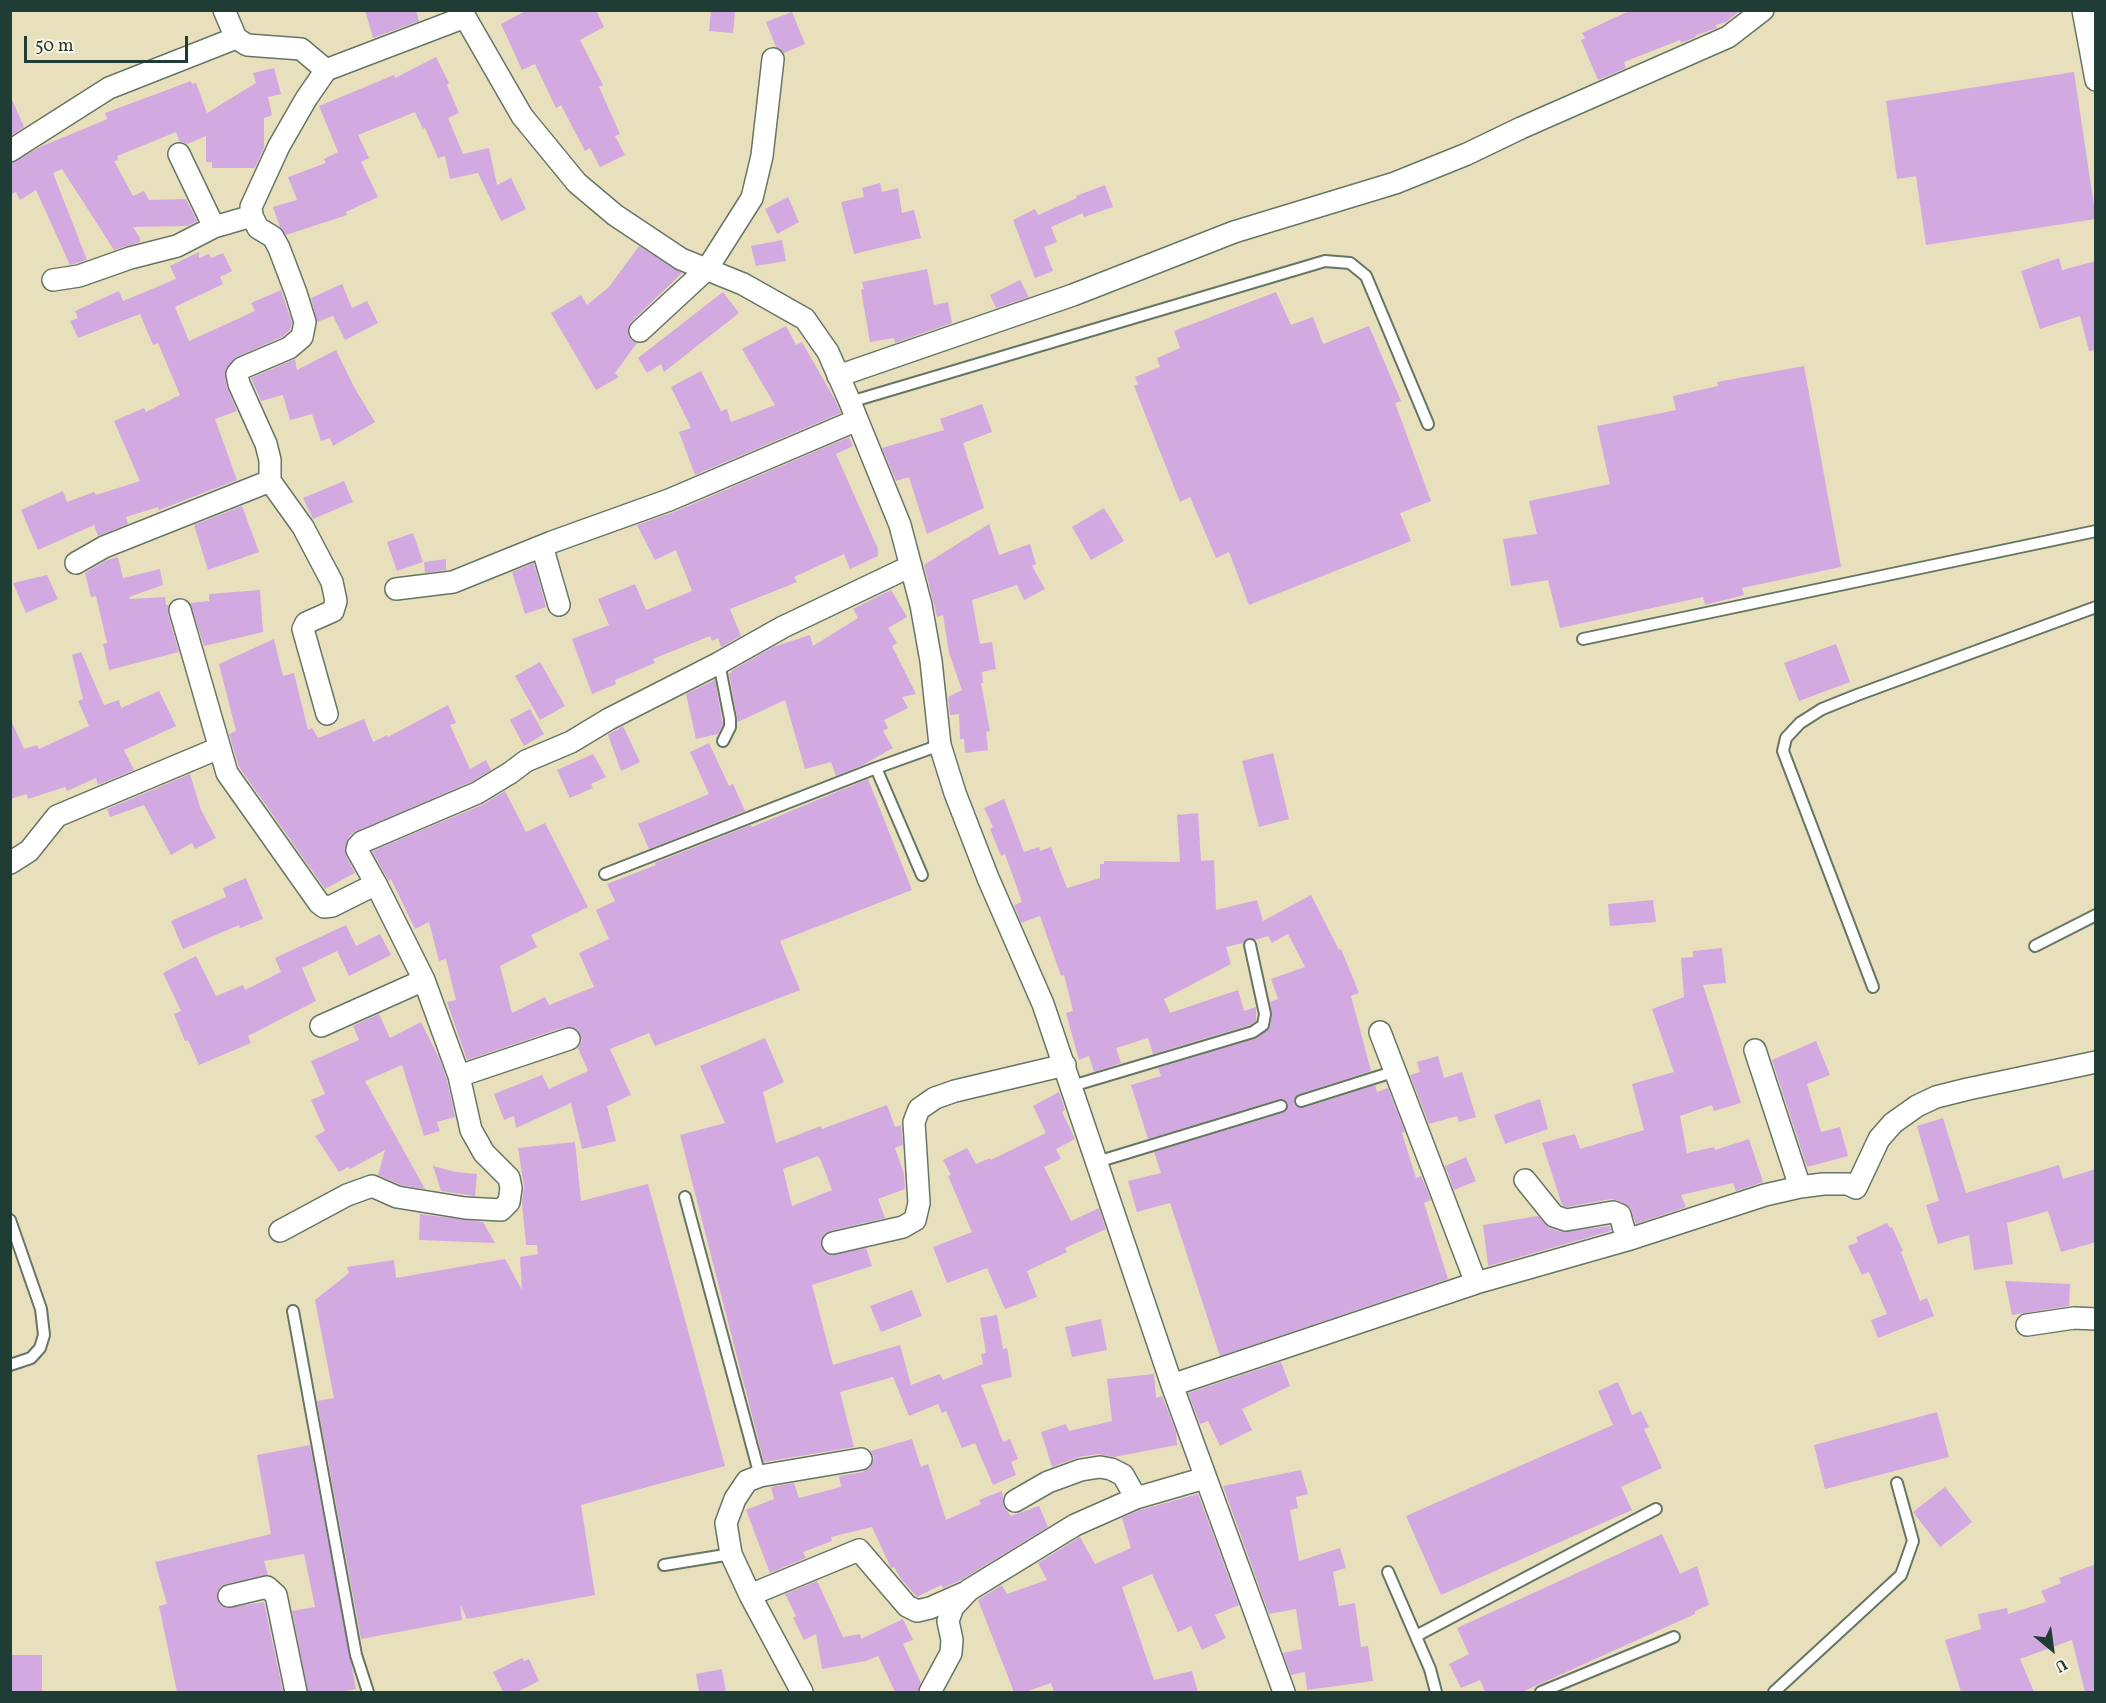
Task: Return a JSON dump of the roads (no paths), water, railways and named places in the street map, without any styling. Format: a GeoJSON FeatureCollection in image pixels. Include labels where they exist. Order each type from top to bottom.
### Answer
{"type":"FeatureCollection","features":[{"type":"Feature","properties":{"kind":"street"},"geometry":{"type":"LineString","coordinates":[[224,10],[236,38],[247,45],[302,49],[326,70]]}},
{"type":"Feature","properties":{"kind":"street"},"geometry":{"type":"LineString","coordinates":[[838,376],[1073,295],[1234,232],[1405,178],[1467,154],[1728,37],[1763,10]]}},
{"type":"Feature","properties":{"kind":"street"},"geometry":{"type":"LineString","coordinates":[[2083,10],[2096,80]]}},
{"type":"Feature","properties":{"kind":"street"},"geometry":{"type":"LineString","coordinates":[[327,714],[303,630],[306,623],[333,611],[336,601],[332,582],[303,527],[270,481],[270,460],[266,444],[238,384],[237,374],[242,368],[289,348],[302,337],[305,322],[279,248],[273,237],[258,228],[252,216],[251,207],[279,146],[326,70],[463,14],[522,116],[577,183],[615,215],[681,259],[743,284],[805,319],[828,352],[900,525],[921,605],[931,661],[940,745],[955,793],[988,878],[1043,1004],[1172,1385],[1284,1692]]}},
{"type":"Feature","properties":{"kind":"street"},"geometry":{"type":"LineString","coordinates":[[10,151],[109,88],[236,38]]}},
{"type":"Feature","properties":{"kind":"street"},"geometry":{"type":"LineString","coordinates":[[640,331],[707,269],[752,198],[762,156],[773,59]]}},
{"type":"Feature","properties":{"kind":"street"},"geometry":{"type":"LineString","coordinates":[[179,154],[214,227]]}},
{"type":"Feature","properties":{"kind":"street"},"geometry":{"type":"LineString","coordinates":[[53,280],[79,276],[130,258],[177,246],[214,227],[252,216]]}},
{"type":"Feature","properties":{"kind":"street"},"geometry":{"type":"LineString","coordinates":[[396,589],[453,582],[542,546],[669,501],[854,411]]}},
{"type":"Feature","properties":{"kind":"street"},"geometry":{"type":"LineString","coordinates":[[76,563],[104,547],[270,481]]}},
{"type":"Feature","properties":{"kind":"street"},"geometry":{"type":"LineString","coordinates":[[542,546],[559,604]]}},
{"type":"Feature","properties":{"kind":"street"},"geometry":{"type":"LineString","coordinates":[[280,1231],[347,1195],[372,1186],[397,1197],[420,1202],[501,1210],[509,1202],[511,1188],[509,1178],[484,1153],[471,1130],[459,1076],[424,980],[357,850],[362,842],[477,793],[526,761],[571,742],[609,719],[719,663],[783,627],[911,566]]}},
{"type":"Feature","properties":{"kind":"street"},"geometry":{"type":"LineString","coordinates":[[180,610],[227,773],[319,903],[324,907],[332,906],[376,884]]}},
{"type":"Feature","properties":{"kind":"street"},"geometry":{"type":"LineString","coordinates":[[10,863],[29,851],[57,816],[219,748]]}},
{"type":"Feature","properties":{"kind":"street"},"geometry":{"type":"LineString","coordinates":[[321,1026],[424,980]]}},
{"type":"Feature","properties":{"kind":"street"},"geometry":{"type":"LineString","coordinates":[[1380,1032],[1476,1283]]}},
{"type":"Feature","properties":{"kind":"street"},"geometry":{"type":"LineString","coordinates":[[459,1076],[569,1039]]}},
{"type":"Feature","properties":{"kind":"street"},"geometry":{"type":"LineString","coordinates":[[1755,1050],[1800,1187]]}},
{"type":"Feature","properties":{"kind":"street"},"geometry":{"type":"LineString","coordinates":[[1172,1385],[1476,1283],[1627,1240],[1766,1195],[1800,1187],[1848,1184],[1856,1188],[1879,1139],[1893,1123],[1917,1106],[1936,1097],[2096,1062]]}},
{"type":"Feature","properties":{"kind":"street"},"geometry":{"type":"LineString","coordinates":[[833,1243],[903,1227],[915,1220],[919,1203],[914,1122],[920,1109],[935,1098],[955,1091],[1065,1065]]}},
{"type":"Feature","properties":{"kind":"street"},"geometry":{"type":"LineString","coordinates":[[1525,1180],[1554,1216],[1566,1220],[1612,1212],[1620,1215],[1627,1240]]}},
{"type":"Feature","properties":{"kind":"street"},"geometry":{"type":"LineString","coordinates":[[2026,1325],[2074,1318],[2096,1319]]}},
{"type":"Feature","properties":{"kind":"street"},"geometry":{"type":"LineString","coordinates":[[802,1692],[750,1595],[731,1554],[726,1523],[735,1499],[747,1481],[760,1476],[861,1459]]}},
{"type":"Feature","properties":{"kind":"street"},"geometry":{"type":"LineString","coordinates":[[1015,1501],[1048,1482],[1081,1470],[1100,1467],[1123,1475],[1136,1498]]}},
{"type":"Feature","properties":{"kind":"street"},"geometry":{"type":"LineString","coordinates":[[750,1595],[859,1550],[907,1606],[917,1611],[930,1608],[969,1590],[1075,1525],[1136,1498],[1205,1478]]}},
{"type":"Feature","properties":{"kind":"street"},"geometry":{"type":"LineString","coordinates":[[229,1596],[267,1587],[276,1595],[296,1692]]}},
{"type":"Feature","properties":{"kind":"street"},"geometry":{"type":"LineString","coordinates":[[930,1692],[951,1653],[952,1640],[948,1620],[953,1607],[969,1590]]}},
{"type":"Feature","properties":{"kind":"lane"},"geometry":{"type":"LineString","coordinates":[[854,411],[1325,261],[1350,262],[1366,276],[1428,423]]}},
{"type":"Feature","properties":{"kind":"lane"},"geometry":{"type":"LineString","coordinates":[[1583,639],[2096,531]]}},
{"type":"Feature","properties":{"kind":"lane"},"geometry":{"type":"LineString","coordinates":[[1873,987],[1783,751],[1786,738],[1800,723],[1831,706],[2096,608]]}},
{"type":"Feature","properties":{"kind":"lane"},"geometry":{"type":"LineString","coordinates":[[719,663],[730,719],[730,728],[723,741]]}},
{"type":"Feature","properties":{"kind":"lane"},"geometry":{"type":"LineString","coordinates":[[605,874],[940,745]]}},
{"type":"Feature","properties":{"kind":"lane"},"geometry":{"type":"LineString","coordinates":[[876,768],[922,875]]}},
{"type":"Feature","properties":{"kind":"lane"},"geometry":{"type":"LineString","coordinates":[[2035,946],[2096,915]]}},
{"type":"Feature","properties":{"kind":"lane"},"geometry":{"type":"LineString","coordinates":[[1072,1086],[1253,1032],[1263,1025],[1265,1014],[1250,945]]}},
{"type":"Feature","properties":{"kind":"lane"},"geometry":{"type":"LineString","coordinates":[[1301,1101],[1396,1071]]}},
{"type":"Feature","properties":{"kind":"lane"},"geometry":{"type":"LineString","coordinates":[[1097,1162],[1281,1106]]}},
{"type":"Feature","properties":{"kind":"lane"},"geometry":{"type":"LineString","coordinates":[[685,1197],[760,1476]]}},
{"type":"Feature","properties":{"kind":"lane"},"geometry":{"type":"LineString","coordinates":[[10,1220],[41,1309],[44,1335],[40,1348],[31,1358],[10,1365]]}},
{"type":"Feature","properties":{"kind":"lane"},"geometry":{"type":"LineString","coordinates":[[293,1311],[356,1655],[368,1692]]}},
{"type":"Feature","properties":{"kind":"lane"},"geometry":{"type":"LineString","coordinates":[[1774,1692],[1901,1575],[1913,1541],[1897,1483]]}},
{"type":"Feature","properties":{"kind":"lane"},"geometry":{"type":"LineString","coordinates":[[1416,1636],[1656,1509]]}},
{"type":"Feature","properties":{"kind":"lane"},"geometry":{"type":"LineString","coordinates":[[664,1565],[731,1554]]}},
{"type":"Feature","properties":{"kind":"lane"},"geometry":{"type":"LineString","coordinates":[[1388,1572],[1430,1669],[1436,1692]]}},
{"type":"Feature","properties":{"kind":"lane"},"geometry":{"type":"LineString","coordinates":[[1541,1692],[1674,1637]]}}]}
